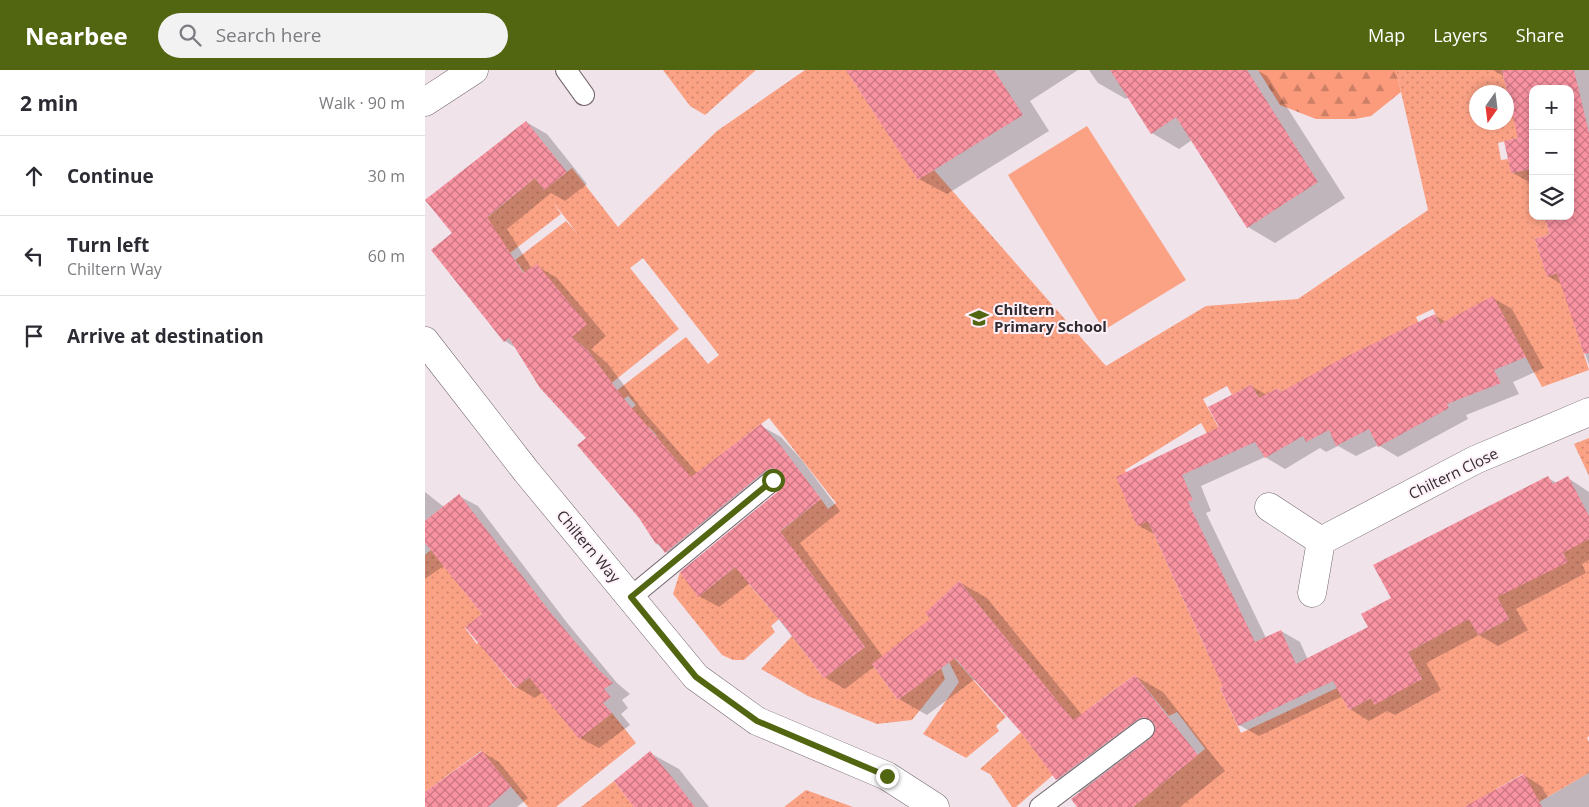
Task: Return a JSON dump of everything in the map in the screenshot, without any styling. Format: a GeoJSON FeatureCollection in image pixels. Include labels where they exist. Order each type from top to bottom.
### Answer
{"type":"FeatureCollection","features":[{"type":"Feature","properties":{"kind":"street"},"geometry":{"type":"LineString","coordinates":[[428,94],[474,70]]}},
{"type":"Feature","properties":{"kind":"street","name":"Chiltern Way"},"geometry":{"type":"LineString","coordinates":[[425,341],[527,471],[696,677],[757,721],[887,776],[935,807]]}},
{"type":"Feature","properties":{"kind":"street","name":"Chiltern Close"},"geometry":{"type":"LineString","coordinates":[[1321,541],[1475,460],[1589,412]]}},
{"type":"Feature","properties":{"kind":"street"},"geometry":{"type":"LineString","coordinates":[[1269,507],[1321,541],[1312,593]]}},
{"type":"Feature","properties":{"kind":"lane"},"geometry":{"type":"LineString","coordinates":[[566,70],[584,95]]}},
{"type":"Feature","properties":{"kind":"lane"},"geometry":{"type":"LineString","coordinates":[[631,597],[773,480]]}},
{"type":"Feature","properties":{"kind":"lane"},"geometry":{"type":"LineString","coordinates":[[1040,807],[1144,729]]}},
{"type":"Feature","properties":{"kind":"shaded area"},"geometry":{"type":"Polygon","coordinates":[[[663,70],[756,70],[705,115],[690,106],[663,70]]]}},
{"type":"Feature","properties":{"kind":"shaded area"},"geometry":{"type":"Polygon","coordinates":[[[805,70],[846,70],[918,179],[934,170],[1106,366],[1206,306],[1298,299],[1428,210],[1396,70],[1502,70],[1506,85],[1469,85],[1469,130],[1514,130],[1514,111],[1529,135],[1498,143],[1501,160],[1508,159],[1512,173],[1529,169],[1529,220],[1545,220],[1550,234],[1535,239],[1547,276],[1570,269],[1586,318],[1574,323],[1589,370],[1542,387],[1493,297],[1443,330],[1433,309],[1416,317],[1421,328],[1281,392],[1278,388],[1260,399],[1251,385],[1232,395],[1227,386],[1203,399],[1225,439],[1213,444],[1201,423],[1125,470],[1208,654],[1251,634],[1254,642],[1238,680],[1220,688],[1241,733],[1337,688],[1349,710],[1371,698],[1422,679],[1408,652],[1452,628],[1462,605],[1478,635],[1509,619],[1495,594],[1567,561],[1558,543],[1589,539],[1589,736],[1587,738],[1589,742],[1589,773],[1539,802],[1523,774],[1496,789],[1505,807],[1133,807],[1205,749],[1177,712],[1169,716],[1135,675],[1092,706],[1110,731],[1092,744],[959,581],[926,613],[940,632],[872,664],[898,700],[941,668],[945,679],[912,720],[877,724],[808,696],[761,669],[792,636],[824,678],[865,647],[793,549],[749,584],[779,619],[771,626],[775,632],[744,660],[733,660],[722,655],[673,594],[680,572],[699,596],[821,499],[828,509],[836,503],[769,418],[680,486],[649,444],[657,436],[649,427],[641,433],[625,414],[636,405],[628,396],[618,403],[611,395],[686,337],[708,364],[719,355],[643,258],[630,268],[679,329],[604,389],[606,375],[588,351],[572,337],[515,260],[566,221],[577,233],[553,202],[561,214],[484,273],[484,220],[535,178],[544,190],[572,168],[618,227],[717,131],[805,70]]]}},
{"type":"Feature","properties":{"kind":"shaded area"},"geometry":{"type":"Polygon","coordinates":[[[1087,126],[1186,280],[1104,330],[1008,175],[1087,126]]]}},
{"type":"Feature","properties":{"kind":"shaded area"},"geometry":{"type":"Polygon","coordinates":[[[1589,438],[1589,476],[1574,444],[1589,438]]]}},
{"type":"Feature","properties":{"kind":"shaded area"},"geometry":{"type":"Polygon","coordinates":[[[431,550],[482,614],[465,628],[477,644],[483,638],[491,658],[515,688],[530,677],[580,738],[612,713],[636,743],[556,807],[528,807],[481,751],[425,792],[425,555],[431,550]]]}},
{"type":"Feature","properties":{"kind":"shaded area"},"geometry":{"type":"Polygon","coordinates":[[[954,658],[1006,717],[996,726],[999,731],[966,758],[923,734],[959,682],[949,662],[954,658]]]}},
{"type":"Feature","properties":{"kind":"shaded area"},"geometry":{"type":"Polygon","coordinates":[[[1021,732],[1053,775],[1016,807],[1012,807],[990,774],[980,769],[1021,732]]]}},
{"type":"Feature","properties":{"kind":"shaded area"},"geometry":{"type":"Polygon","coordinates":[[[614,781],[634,807],[581,807],[614,781]]]}},
{"type":"Feature","properties":{"kind":"shaded area"},"geometry":{"type":"Polygon","coordinates":[[[806,790],[853,807],[784,807],[806,790]]]}},
{"type":"Feature","properties":{"kind":"green space"},"geometry":{"type":"Polygon","coordinates":[[[1258,70],[1396,70],[1401,92],[1371,116],[1355,119],[1316,119],[1280,105],[1258,70]]]}},
{"type":"Feature","properties":{"kind":"building"},"geometry":{"type":"Polygon","coordinates":[[[846,70],[994,70],[1023,115],[918,180],[846,70]]]}},
{"type":"Feature","properties":{"kind":"building"},"geometry":{"type":"Polygon","coordinates":[[[1110,70],[1247,70],[1318,182],[1247,228],[1176,117],[1151,134],[1110,70]]]}},
{"type":"Feature","properties":{"kind":"building"},"geometry":{"type":"Polygon","coordinates":[[[1502,70],[1574,70],[1589,133],[1589,353],[1584,354],[1557,273],[1547,277],[1535,239],[1550,234],[1545,220],[1574,220],[1574,85],[1529,85],[1529,169],[1511,173],[1504,141],[1518,138],[1514,121],[1514,85],[1506,85],[1502,70]]]}},
{"type":"Feature","properties":{"kind":"building"},"geometry":{"type":"Polygon","coordinates":[[[526,121],[567,172],[544,190],[535,178],[487,217],[523,273],[537,264],[587,324],[572,337],[588,351],[624,399],[691,477],[761,424],[781,446],[821,499],[780,531],[865,647],[824,678],[784,625],[735,567],[698,597],[680,572],[781,489],[785,479],[782,472],[772,468],[765,471],[665,553],[658,543],[656,544],[639,518],[577,445],[586,438],[540,388],[509,338],[504,342],[431,250],[452,233],[425,200],[526,121]]]}},
{"type":"Feature","properties":{"kind":"building"},"geometry":{"type":"Polygon","coordinates":[[[1493,296],[1526,357],[1494,370],[1501,383],[1447,404],[1449,408],[1378,447],[1369,429],[1336,446],[1329,430],[1306,442],[1303,436],[1265,458],[1255,442],[1182,475],[1193,500],[1188,502],[1255,642],[1281,630],[1296,664],[1368,627],[1361,614],[1391,598],[1373,565],[1548,476],[1553,484],[1568,476],[1589,516],[1589,539],[1563,553],[1568,562],[1497,597],[1509,619],[1478,635],[1469,619],[1408,652],[1422,679],[1374,705],[1371,698],[1349,710],[1333,681],[1238,726],[1220,688],[1223,687],[1148,521],[1137,526],[1116,477],[1219,427],[1208,407],[1251,385],[1259,398],[1278,388],[1281,392],[1335,362],[1435,314],[1440,324],[1493,296]]]}},
{"type":"Feature","properties":{"kind":"building"},"geometry":{"type":"Polygon","coordinates":[[[459,494],[550,612],[599,670],[613,683],[604,689],[611,697],[603,703],[612,713],[579,739],[529,677],[516,688],[465,627],[482,614],[425,543],[425,521],[459,494]]]}},
{"type":"Feature","properties":{"kind":"building"},"geometry":{"type":"Polygon","coordinates":[[[959,581],[1073,720],[1135,675],[1198,755],[1133,807],[1077,807],[1071,799],[1151,738],[1156,728],[1153,722],[1143,717],[1137,720],[1056,780],[1021,732],[955,658],[898,700],[872,664],[930,619],[925,613],[959,581]]]}},
{"type":"Feature","properties":{"kind":"building"},"geometry":{"type":"Polygon","coordinates":[[[482,751],[511,787],[488,807],[425,807],[425,792],[482,751]]]}},
{"type":"Feature","properties":{"kind":"building"},"geometry":{"type":"Polygon","coordinates":[[[650,751],[695,807],[634,807],[614,781],[650,751]]]}},
{"type":"Feature","properties":{"kind":"building"},"geometry":{"type":"Polygon","coordinates":[[[1524,774],[1542,807],[1464,807],[1524,774]]]}},
{"type":"Feature","properties":{"kind":"place","name":"Chiltern Primary School"},"geometry":{"type":"Point","coordinates":[979,318]}},
{"type":"Feature","properties":{"kind":"route"},"geometry":{"type":"LineString","coordinates":[[773,480],[649,580],[631,597],[696,677],[757,721],[887,776]]}}]}
